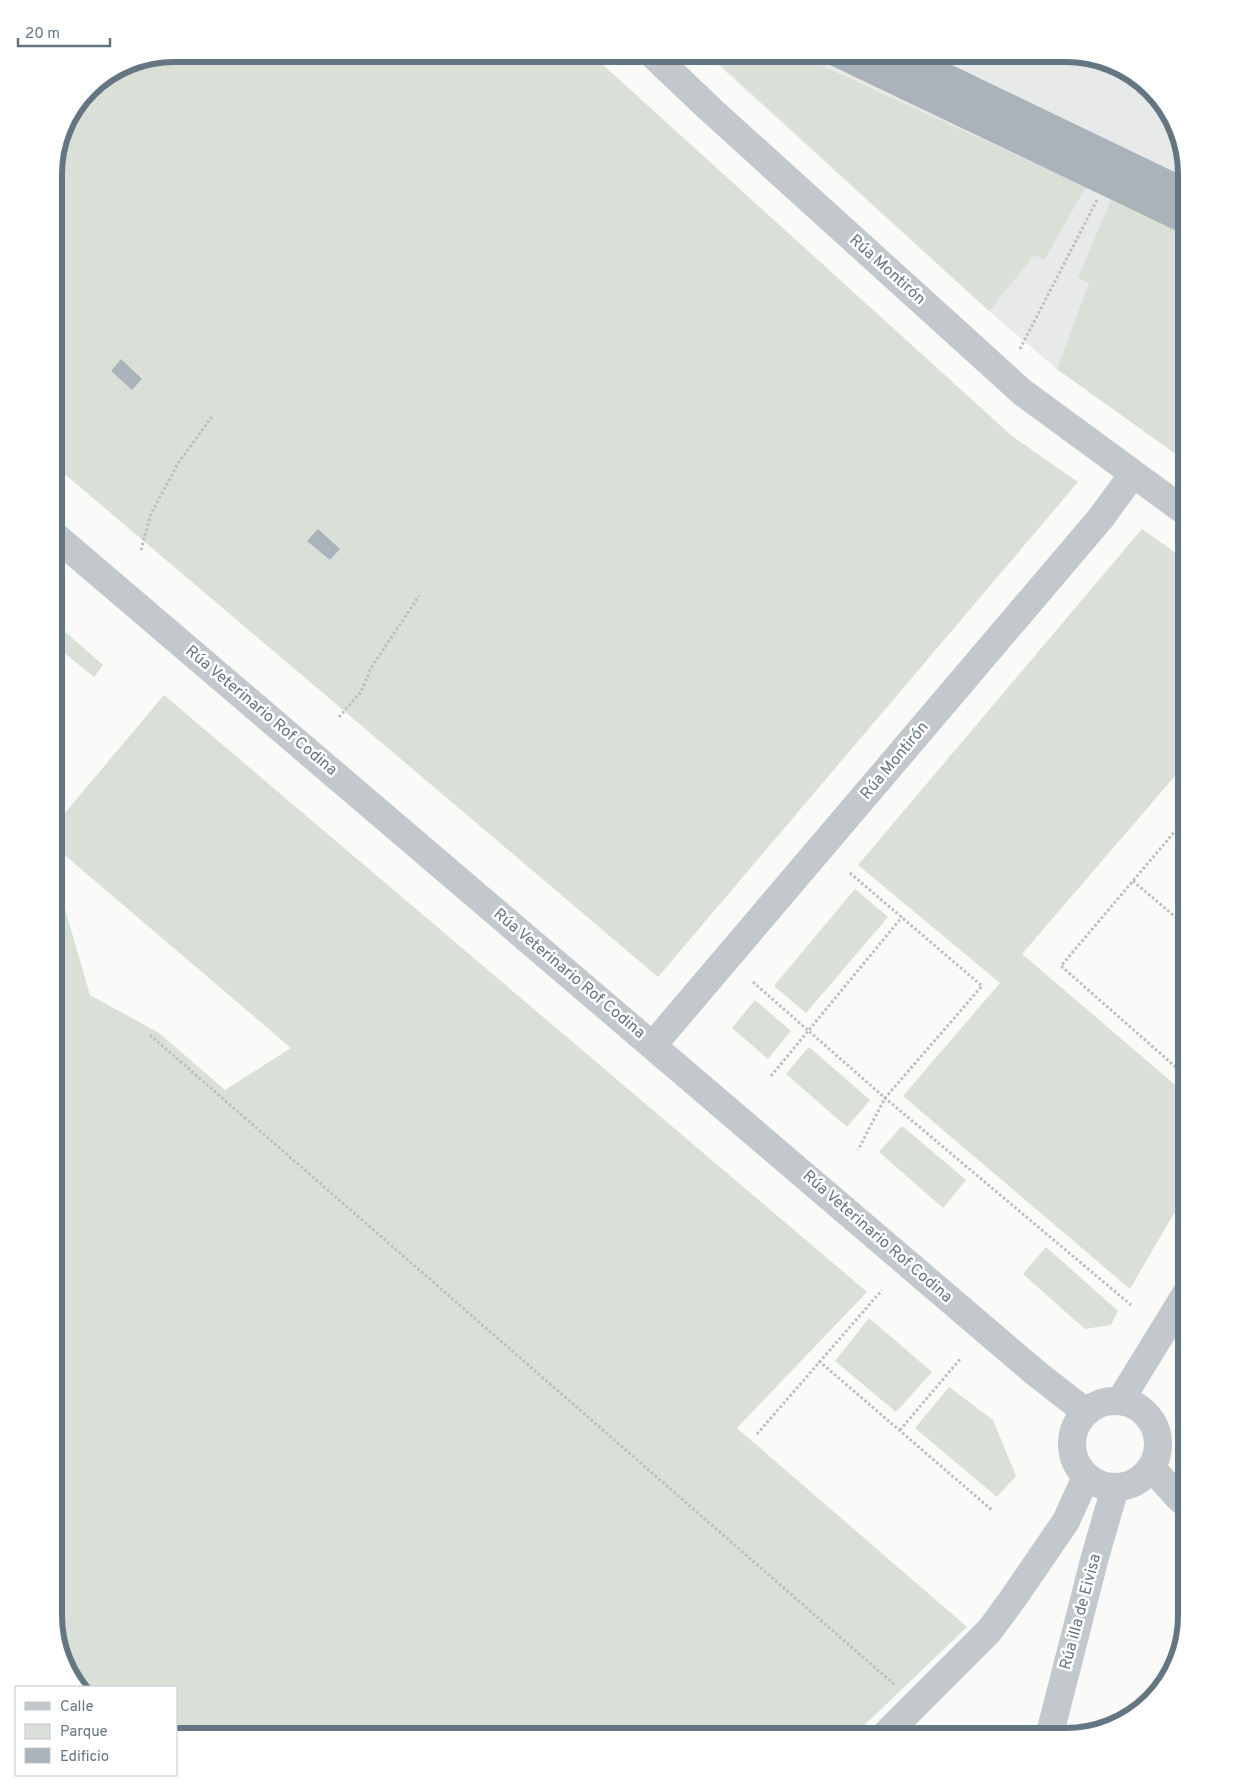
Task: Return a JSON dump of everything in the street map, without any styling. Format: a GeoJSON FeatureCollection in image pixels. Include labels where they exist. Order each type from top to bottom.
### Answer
{"type":"FeatureCollection","features":[{"type":"Feature","properties":{"kind":"street","name":"Rúa Montirón"},"geometry":{"type":"LineString","coordinates":[[662,63],[1022,392],[1178,506]]}},
{"type":"Feature","properties":{"kind":"street","name":"Rúa Montirón"},"geometry":{"type":"LineString","coordinates":[[653,1045],[1100,519],[1133,474]]}},
{"type":"Feature","properties":{"kind":"street","name":"Rúa Veterinario Rof Codina"},"geometry":{"type":"LineString","coordinates":[[63,542],[1036,1374],[1086,1412]]}},
{"type":"Feature","properties":{"kind":"street"},"geometry":{"type":"LineString","coordinates":[[1120,1401],[1178,1307]]}},
{"type":"Feature","properties":{"kind":"street"},"geometry":{"type":"LineString","coordinates":[[1120,1401],[1134,1405],[1146,1414],[1155,1426],[1159,1440],[1158,1455],[1152,1468],[1142,1479],[1129,1486],[1115,1488],[1100,1485],[1086,1477],[1078,1468],[1073,1457],[1072,1445],[1073,1433],[1078,1422],[1086,1412],[1096,1405],[1120,1401]]}},
{"type":"Feature","properties":{"kind":"street"},"geometry":{"type":"LineString","coordinates":[[1152,1468],[1178,1495]]}},
{"type":"Feature","properties":{"kind":"street"},"geometry":{"type":"LineString","coordinates":[[892,1728],[989,1631],[1066,1521],[1086,1477]]}},
{"type":"Feature","properties":{"kind":"street","name":"Rúa illa de Eivisa"},"geometry":{"type":"LineString","coordinates":[[1051,1728],[1095,1557],[1115,1488]]}},
{"type":"Feature","properties":{"kind":"path"},"geometry":{"type":"LineString","coordinates":[[1020,349],[1097,200]]}},
{"type":"Feature","properties":{"kind":"path"},"geometry":{"type":"LineString","coordinates":[[141,550],[151,514],[173,473],[213,415]]}},
{"type":"Feature","properties":{"kind":"path"},"geometry":{"type":"LineString","coordinates":[[339,717],[361,692],[371,668],[419,596]]}},
{"type":"Feature","properties":{"kind":"path"},"geometry":{"type":"LineString","coordinates":[[1178,828],[1061,966],[1178,1069]]}},
{"type":"Feature","properties":{"kind":"path"},"geometry":{"type":"LineString","coordinates":[[850,873],[982,986],[885,1098],[858,1150]]}},
{"type":"Feature","properties":{"kind":"path"},"geometry":{"type":"LineString","coordinates":[[1133,881],[1178,920]]}},
{"type":"Feature","properties":{"kind":"path"},"geometry":{"type":"LineString","coordinates":[[771,1076],[902,917]]}},
{"type":"Feature","properties":{"kind":"path"},"geometry":{"type":"LineString","coordinates":[[753,982],[885,1098],[1131,1305]]}},
{"type":"Feature","properties":{"kind":"path"},"geometry":{"type":"LineString","coordinates":[[150,1035],[916,1703]]}},
{"type":"Feature","properties":{"kind":"path"},"geometry":{"type":"LineString","coordinates":[[757,1434],[882,1290]]}},
{"type":"Feature","properties":{"kind":"path"},"geometry":{"type":"LineString","coordinates":[[900,1430],[961,1358]]}},
{"type":"Feature","properties":{"kind":"path"},"geometry":{"type":"LineString","coordinates":[[819,1361],[993,1510]]}},
{"type":"Feature","properties":{"kind":"shaded area"},"geometry":{"type":"Polygon","coordinates":[[[716,63],[1074,63],[1096,66],[1110,71],[1123,77],[1146,95],[1164,118],[1175,145],[1178,160],[1178,456],[1057,369],[989,311],[716,63]]]}},
{"type":"Feature","properties":{"kind":"green space"},"geometry":{"type":"Polygon","coordinates":[[[167,63],[601,63],[1012,436],[1078,482],[658,977],[63,472],[63,160],[66,145],[77,118],[95,95],[118,77],[138,68],[167,63]],[[121,360],[111,371],[132,390],[142,379],[121,360]],[[308,541],[330,560],[340,549],[308,541]]]}},
{"type":"Feature","properties":{"kind":"green space"},"geometry":{"type":"Polygon","coordinates":[[[719,63],[816,63],[1086,187],[1044,260],[1034,255],[989,311],[719,63]]]}},
{"type":"Feature","properties":{"kind":"green space"},"geometry":{"type":"Polygon","coordinates":[[[1111,200],[1178,232],[1178,456],[1057,369],[1089,283],[1078,278],[1111,200]]]}},
{"type":"Feature","properties":{"kind":"green space"},"geometry":{"type":"Polygon","coordinates":[[[1142,529],[1178,555],[1178,772],[1022,954],[1178,1087],[1178,1206],[1130,1289],[903,1096],[1000,983],[858,865],[1142,529]]]}},
{"type":"Feature","properties":{"kind":"green space"},"geometry":{"type":"Polygon","coordinates":[[[63,630],[103,665],[94,677],[63,652],[63,630]]]}},
{"type":"Feature","properties":{"kind":"green space"},"geometry":{"type":"Polygon","coordinates":[[[164,695],[867,1292],[737,1428],[967,1627],[861,1728],[178,1728],[178,1686],[87,1686],[77,1673],[71,1660],[66,1646],[62,1617],[62,900],[90,995],[159,1033],[225,1090],[291,1048],[63,853],[63,816],[164,695]]]}},
{"type":"Feature","properties":{"kind":"green space"},"geometry":{"type":"Polygon","coordinates":[[[855,889],[888,917],[806,1013],[774,986],[855,889]]]}},
{"type":"Feature","properties":{"kind":"green space"},"geometry":{"type":"Polygon","coordinates":[[[755,1000],[791,1031],[768,1059],[732,1028],[755,1000]]]}},
{"type":"Feature","properties":{"kind":"green space"},"geometry":{"type":"Polygon","coordinates":[[[809,1047],[870,1100],[847,1127],[786,1074],[809,1047]]]}},
{"type":"Feature","properties":{"kind":"green space"},"geometry":{"type":"Polygon","coordinates":[[[902,1126],[966,1180],[943,1208],[879,1152],[902,1126]]]}},
{"type":"Feature","properties":{"kind":"green space"},"geometry":{"type":"Polygon","coordinates":[[[1046,1247],[1118,1311],[1111,1325],[1085,1329],[1023,1274],[1046,1247]]]}},
{"type":"Feature","properties":{"kind":"green space"},"geometry":{"type":"Polygon","coordinates":[[[869,1318],[932,1372],[896,1412],[835,1361],[869,1318]]]}},
{"type":"Feature","properties":{"kind":"green space"},"geometry":{"type":"Polygon","coordinates":[[[949,1387],[993,1420],[1016,1476],[997,1497],[915,1428],[949,1387]]]}},
{"type":"Feature","properties":{"kind":"building"},"geometry":{"type":"Polygon","coordinates":[[[826,63],[948,63],[1178,174],[1178,232],[826,63]]]}},
{"type":"Feature","properties":{"kind":"building"},"geometry":{"type":"Polygon","coordinates":[[[121,359],[142,379],[132,390],[111,371],[121,359]]]}},
{"type":"Feature","properties":{"kind":"building"},"geometry":{"type":"Polygon","coordinates":[[[318,529],[340,549],[330,560],[307,541],[318,529]]]}}]}
